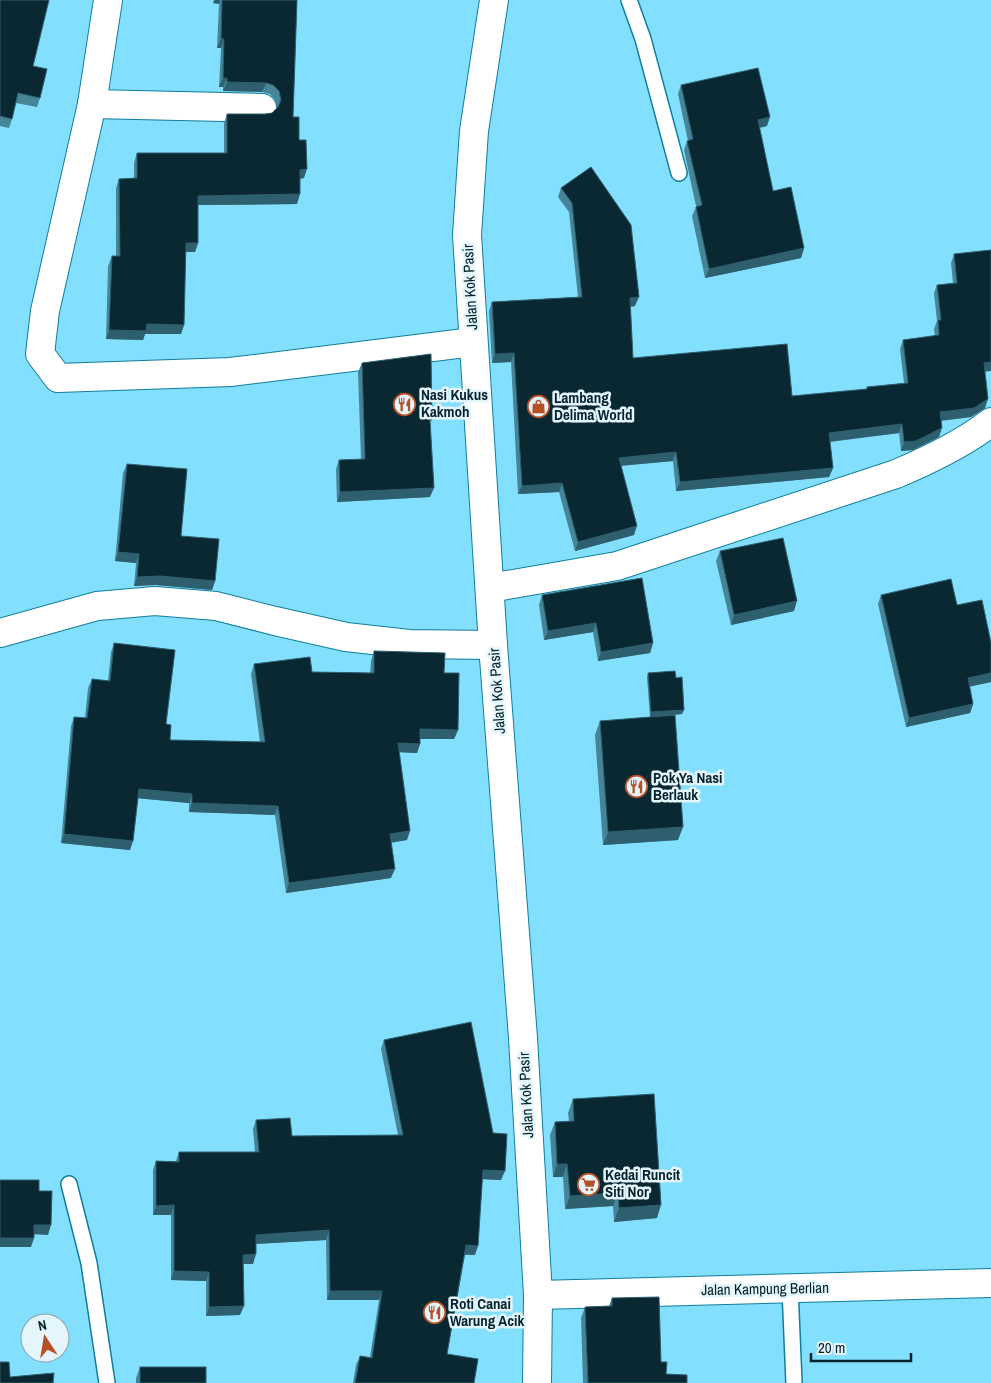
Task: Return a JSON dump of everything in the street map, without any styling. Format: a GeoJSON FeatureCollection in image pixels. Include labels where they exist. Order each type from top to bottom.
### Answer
{"type":"FeatureCollection","features":[{"type":"Feature","properties":{"kind":"street"},"geometry":{"type":"LineString","coordinates":[[108,0],[92,104],[45,310],[40,354],[58,378],[230,372],[473,342]]}},
{"type":"Feature","properties":{"kind":"street","name":"Jalan Kok Pasir"},"geometry":{"type":"LineString","coordinates":[[494,0],[474,131],[467,236],[493,645],[523,1038],[538,1295],[537,1383]]}},
{"type":"Feature","properties":{"kind":"street"},"geometry":{"type":"LineString","coordinates":[[92,104],[262,108]]}},
{"type":"Feature","properties":{"kind":"street"},"geometry":{"type":"LineString","coordinates":[[490,588],[617,566],[896,474],[946,450],[991,422]]}},
{"type":"Feature","properties":{"kind":"street"},"geometry":{"type":"LineString","coordinates":[[0,633],[97,606],[155,601],[216,606],[346,637],[409,644],[493,645]]}},
{"type":"Feature","properties":{"kind":"street","name":"Jalan Kampung Berlian"},"geometry":{"type":"LineString","coordinates":[[538,1295],[991,1283]]}},
{"type":"Feature","properties":{"kind":"lane"},"geometry":{"type":"LineString","coordinates":[[630,0],[643,39],[678,173]]}},
{"type":"Feature","properties":{"kind":"lane"},"geometry":{"type":"LineString","coordinates":[[69,1184],[89,1263],[107,1383]]}},
{"type":"Feature","properties":{"kind":"lane"},"geometry":{"type":"LineString","coordinates":[[790,1288],[794,1383]]}},
{"type":"Feature","properties":{"kind":"building"},"geometry":{"type":"Polygon","coordinates":[[[0,0],[49,0],[33,66],[47,69],[40,98],[18,93],[12,119],[0,116],[0,0]]]}},
{"type":"Feature","properties":{"kind":"building"},"geometry":{"type":"Polygon","coordinates":[[[222,0],[297,0],[293,117],[299,117],[299,140],[306,140],[307,169],[300,170],[300,194],[198,196],[198,243],[186,243],[184,325],[147,324],[146,331],[109,330],[112,256],[120,256],[119,179],[137,178],[137,153],[227,153],[227,114],[272,113],[278,107],[281,100],[279,91],[273,85],[266,83],[227,82],[227,78],[223,78],[222,0]]]}},
{"type":"Feature","properties":{"kind":"building"},"geometry":{"type":"Polygon","coordinates":[[[758,68],[770,117],[758,120],[773,191],[791,187],[804,248],[709,269],[696,207],[702,205],[687,141],[693,139],[681,85],[758,68]]]}},
{"type":"Feature","properties":{"kind":"building"},"geometry":{"type":"Polygon","coordinates":[[[591,167],[631,225],[639,297],[630,298],[633,358],[787,344],[792,396],[908,383],[903,340],[939,335],[938,320],[941,320],[937,285],[957,283],[954,254],[991,250],[991,362],[984,363],[988,399],[974,408],[940,412],[942,428],[916,441],[904,442],[902,424],[829,433],[833,468],[680,482],[676,452],[619,458],[637,526],[578,542],[562,483],[522,486],[514,353],[495,354],[492,302],[582,297],[572,203],[561,188],[591,167]]]}},
{"type":"Feature","properties":{"kind":"building"},"geometry":{"type":"Polygon","coordinates":[[[431,354],[432,420],[430,420],[434,488],[340,492],[339,460],[365,459],[362,363],[431,354]]]}},
{"type":"Feature","properties":{"kind":"building"},"geometry":{"type":"Polygon","coordinates":[[[127,464],[187,469],[181,536],[219,539],[215,581],[160,576],[137,577],[139,554],[118,552],[127,464]]]}},
{"type":"Feature","properties":{"kind":"building"},"geometry":{"type":"Polygon","coordinates":[[[783,538],[797,601],[734,615],[720,551],[783,538]]]}},
{"type":"Feature","properties":{"kind":"building"},"geometry":{"type":"Polygon","coordinates":[[[642,578],[653,643],[601,652],[596,623],[548,631],[542,595],[642,578]]]}},
{"type":"Feature","properties":{"kind":"building"},"geometry":{"type":"Polygon","coordinates":[[[951,579],[957,605],[982,600],[991,643],[991,673],[968,678],[973,704],[909,718],[881,595],[951,579]]]}},
{"type":"Feature","properties":{"kind":"building"},"geometry":{"type":"Polygon","coordinates":[[[114,643],[175,650],[166,724],[171,725],[170,740],[265,742],[254,664],[310,657],[312,672],[374,673],[374,651],[445,653],[444,673],[459,673],[458,730],[420,729],[420,744],[398,743],[410,831],[390,834],[395,869],[289,883],[278,806],[192,803],[192,794],[139,789],[133,841],[64,834],[74,717],[87,718],[92,679],[110,681],[114,643]]]}},
{"type":"Feature","properties":{"kind":"building"},"geometry":{"type":"Polygon","coordinates":[[[675,671],[676,678],[682,677],[684,710],[651,712],[648,673],[675,671]]]}},
{"type":"Feature","properties":{"kind":"building","name":"Pok Ya Nasi Berlauk"},"geometry":{"type":"Polygon","coordinates":[[[675,715],[683,827],[608,832],[600,721],[675,715]]]}},
{"type":"Feature","properties":{"kind":"building"},"geometry":{"type":"Polygon","coordinates":[[[471,1022],[493,1133],[507,1134],[505,1171],[483,1170],[478,1246],[466,1245],[447,1354],[478,1359],[474,1383],[355,1383],[360,1356],[372,1358],[382,1291],[330,1291],[329,1230],[256,1235],[256,1254],[243,1255],[244,1306],[209,1307],[209,1272],[174,1271],[174,1205],[156,1206],[156,1161],[179,1162],[179,1152],[259,1152],[256,1120],[290,1118],[292,1136],[403,1135],[384,1040],[471,1022]]]}},
{"type":"Feature","properties":{"kind":"building"},"geometry":{"type":"Polygon","coordinates":[[[654,1094],[661,1205],[619,1208],[618,1193],[570,1196],[567,1164],[557,1164],[555,1122],[574,1121],[573,1099],[654,1094]]]}},
{"type":"Feature","properties":{"kind":"building"},"geometry":{"type":"Polygon","coordinates":[[[0,1180],[39,1180],[39,1191],[52,1191],[51,1225],[34,1225],[34,1238],[0,1238],[0,1180]]]}},
{"type":"Feature","properties":{"kind":"building"},"geometry":{"type":"Polygon","coordinates":[[[659,1297],[661,1362],[667,1362],[666,1374],[687,1375],[687,1383],[588,1383],[585,1307],[612,1306],[612,1298],[659,1297]]]}},
{"type":"Feature","properties":{"kind":"building"},"geometry":{"type":"Polygon","coordinates":[[[0,1362],[9,1362],[10,1377],[54,1373],[53,1383],[0,1383],[0,1362]]]}},
{"type":"Feature","properties":{"kind":"building"},"geometry":{"type":"Polygon","coordinates":[[[140,1367],[206,1367],[206,1383],[140,1383],[140,1367]]]}},
{"type":"Feature","properties":{"kind":"place","name":"Nasi Kukus Kakmoh"},"geometry":{"type":"Point","coordinates":[405,404]}},
{"type":"Feature","properties":{"kind":"place","name":"Lambang Delima World"},"geometry":{"type":"Point","coordinates":[538,407]}},
{"type":"Feature","properties":{"kind":"place","name":"Pok Ya Nasi Berlauk"},"geometry":{"type":"Point","coordinates":[637,787]}},
{"type":"Feature","properties":{"kind":"place","name":"Kedai Runcit Siti Nor"},"geometry":{"type":"Point","coordinates":[589,1184]}},
{"type":"Feature","properties":{"kind":"place","name":"Roti Canai Warung Acik"},"geometry":{"type":"Point","coordinates":[434,1313]}}]}
